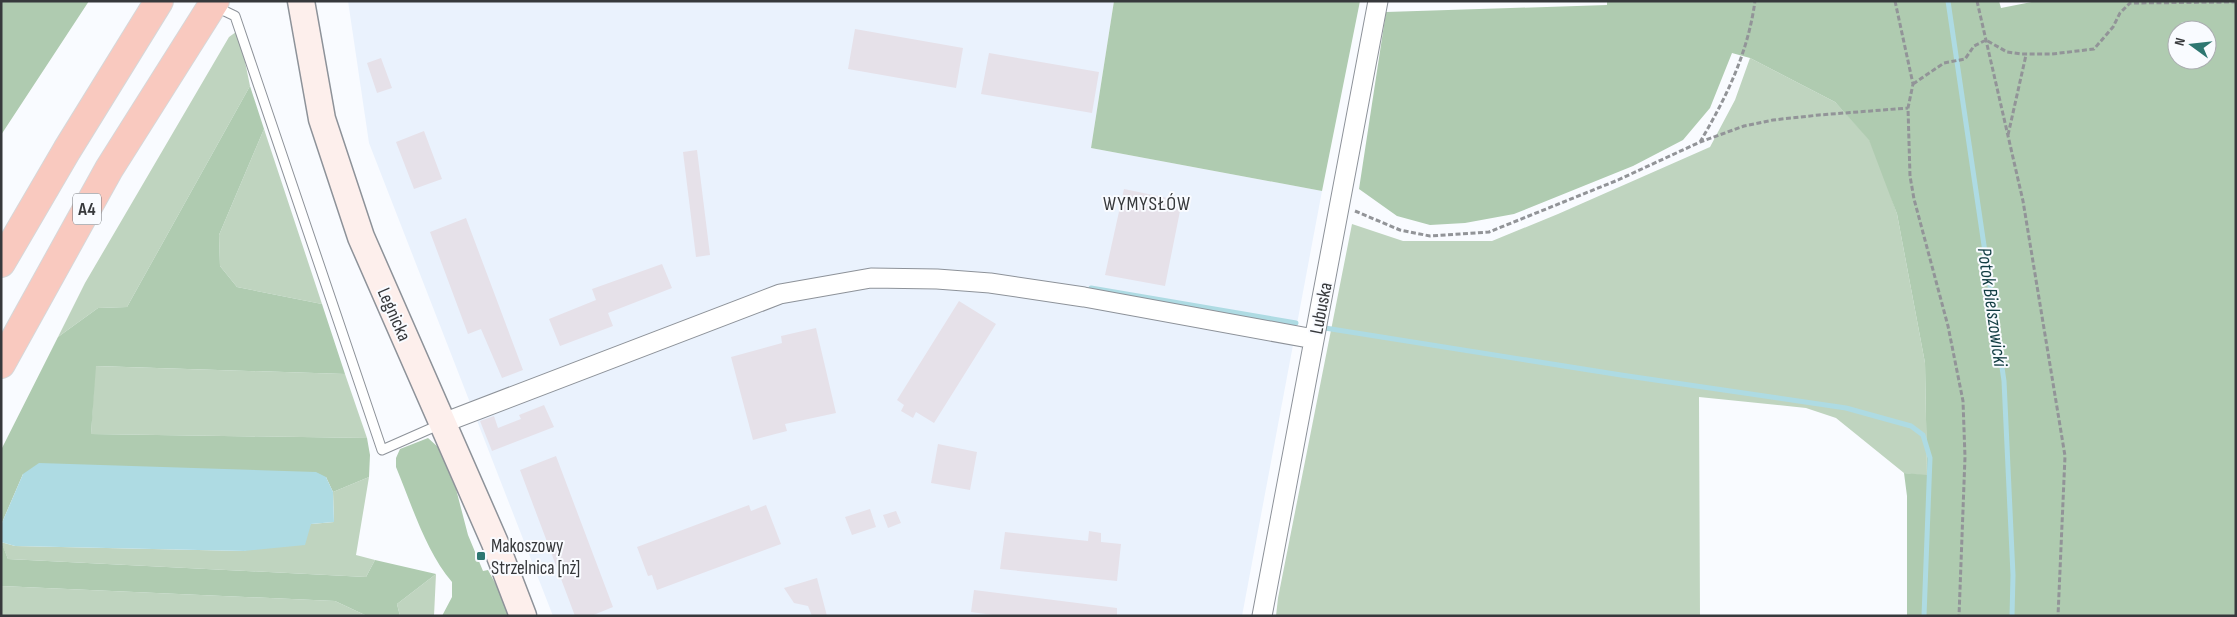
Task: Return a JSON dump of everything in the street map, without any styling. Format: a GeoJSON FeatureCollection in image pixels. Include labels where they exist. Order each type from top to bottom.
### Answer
{"type":"FeatureCollection","features":[{"type":"Feature","properties":{"kind":"highway","name":"A4"},"geometry":{"type":"LineString","coordinates":[[1,263],[67,150],[159,1]]}},
{"type":"Feature","properties":{"kind":"highway","name":"A4"},"geometry":{"type":"LineString","coordinates":[[1,364],[110,169],[213,3]]}},
{"type":"Feature","properties":{"kind":"main road","name":"Legnicka"},"geometry":{"type":"LineString","coordinates":[[301,1],[322,118],[340,178],[361,237],[495,543],[523,616]]}},
{"type":"Feature","properties":{"kind":"street","name":"Lubuska"},"geometry":{"type":"LineString","coordinates":[[1262,616],[1378,1]]}},
{"type":"Feature","properties":{"kind":"street"},"geometry":{"type":"LineString","coordinates":[[443,423],[780,294],[871,278],[937,279],[990,283],[1084,297],[1314,339]]}},
{"type":"Feature","properties":{"kind":"lane"},"geometry":{"type":"LineString","coordinates":[[213,3],[235,16],[382,450],[443,423]]}},
{"type":"Feature","properties":{"kind":"path"},"geometry":{"type":"LineString","coordinates":[[1700,142],[1725,99],[1742,56],[1755,1]]}},
{"type":"Feature","properties":{"kind":"path"},"geometry":{"type":"LineString","coordinates":[[1895,1],[1913,84],[1908,108],[1910,176],[1914,199],[1948,326],[1963,401],[1965,457],[1959,616]]}},
{"type":"Feature","properties":{"kind":"path"},"geometry":{"type":"LineString","coordinates":[[1977,1],[2023,201],[2065,456],[2058,616]]}},
{"type":"Feature","properties":{"kind":"path"},"geometry":{"type":"LineString","coordinates":[[1986,40],[2007,52],[2026,54],[2082,52],[2094,49],[2113,27],[2120,13],[2130,3],[2236,2]]}},
{"type":"Feature","properties":{"kind":"path"},"geometry":{"type":"LineString","coordinates":[[1913,84],[1944,63],[1965,59],[1974,46],[1986,40]]}},
{"type":"Feature","properties":{"kind":"path"},"geometry":{"type":"LineString","coordinates":[[2008,136],[2026,54]]}},
{"type":"Feature","properties":{"kind":"path"},"geometry":{"type":"LineString","coordinates":[[1340,205],[1400,230],[1430,236],[1489,232],[1618,180],[1700,142],[1744,126],[1773,120],[1868,110],[1908,108]]}},
{"type":"Feature","properties":{"kind":"shaded area"},"geometry":{"type":"Polygon","coordinates":[[[348,1],[1114,1],[1091,148],[1322,191],[1242,616],[553,616],[369,143],[348,1]]]}},
{"type":"Feature","properties":{"kind":"green space"},"geometry":{"type":"Polygon","coordinates":[[[1,1],[89,1],[1,135],[1,1]]]}},
{"type":"Feature","properties":{"kind":"green space"},"geometry":{"type":"Polygon","coordinates":[[[1114,1],[1360,1],[1322,191],[1091,148],[1114,1]]]}},
{"type":"Feature","properties":{"kind":"green space"},"geometry":{"type":"Polygon","coordinates":[[[1607,1],[1999,1],[2001,8],[2036,1],[2236,1],[2236,616],[1907,616],[1907,496],[1904,473],[1927,475],[1925,363],[1897,214],[1869,140],[1835,102],[1750,58],[1732,53],[1710,108],[1683,140],[1633,166],[1514,214],[1465,223],[1430,225],[1397,216],[1359,189],[1386,12],[1607,5],[1607,1]]]}},
{"type":"Feature","properties":{"kind":"green space"},"geometry":{"type":"Polygon","coordinates":[[[236,32],[243,52],[250,86],[127,307],[98,308],[58,337],[85,283],[229,37],[236,32]]]}},
{"type":"Feature","properties":{"kind":"green space"},"geometry":{"type":"Polygon","coordinates":[[[1750,58],[1835,102],[1869,139],[1881,167],[1897,214],[1925,363],[1927,476],[1904,473],[1836,418],[1806,408],[1699,397],[1700,616],[1276,616],[1352,224],[1403,241],[1492,241],[1558,214],[1710,147],[1735,100],[1750,58]]]}},
{"type":"Feature","properties":{"kind":"green space"},"geometry":{"type":"Polygon","coordinates":[[[250,86],[264,129],[219,235],[220,266],[237,287],[322,304],[345,374],[96,366],[91,434],[367,438],[370,455],[369,477],[333,492],[326,477],[23,474],[1,525],[1,450],[58,337],[98,308],[127,307],[250,86]]]}},
{"type":"Feature","properties":{"kind":"green space"},"geometry":{"type":"Polygon","coordinates":[[[264,129],[322,304],[237,287],[220,266],[219,235],[264,129]]]}},
{"type":"Feature","properties":{"kind":"green space"},"geometry":{"type":"Polygon","coordinates":[[[95,366],[345,374],[367,438],[91,434],[95,366]]]}},
{"type":"Feature","properties":{"kind":"green space"},"geometry":{"type":"Polygon","coordinates":[[[428,438],[438,447],[456,489],[468,535],[483,571],[488,570],[513,616],[442,616],[452,597],[452,582],[427,542],[396,467],[396,458],[400,449],[428,438]]]}},
{"type":"Feature","properties":{"kind":"green space"},"geometry":{"type":"Polygon","coordinates":[[[369,477],[356,555],[375,560],[366,577],[8,559],[1,542],[15,546],[244,551],[311,524],[334,522],[333,492],[369,477]]]}},
{"type":"Feature","properties":{"kind":"green space"},"geometry":{"type":"Polygon","coordinates":[[[1,541],[8,559],[366,577],[375,560],[436,574],[397,604],[400,616],[367,616],[335,601],[1,586],[1,541]]]}},
{"type":"Feature","properties":{"kind":"green space"},"geometry":{"type":"Polygon","coordinates":[[[436,574],[434,616],[400,616],[397,604],[436,574]]]}},
{"type":"Feature","properties":{"kind":"green space"},"geometry":{"type":"Polygon","coordinates":[[[1,586],[335,601],[367,616],[1,616],[1,586]]]}},
{"type":"Feature","properties":{"kind":"water"},"geometry":{"type":"Polygon","coordinates":[[[39,463],[316,472],[326,477],[333,492],[334,522],[311,524],[305,545],[244,551],[15,546],[1,542],[1,525],[23,474],[39,463]]]}},
{"type":"Feature","properties":{"kind":"building"},"geometry":{"type":"Polygon","coordinates":[[[855,29],[963,48],[956,88],[848,69],[855,29]]]}},
{"type":"Feature","properties":{"kind":"building"},"geometry":{"type":"Polygon","coordinates":[[[989,53],[1099,72],[1092,113],[981,94],[989,53]]]}},
{"type":"Feature","properties":{"kind":"building"},"geometry":{"type":"Polygon","coordinates":[[[381,58],[392,88],[377,93],[367,63],[381,58]]]}},
{"type":"Feature","properties":{"kind":"building"},"geometry":{"type":"Polygon","coordinates":[[[424,131],[442,179],[414,189],[396,142],[424,131]]]}},
{"type":"Feature","properties":{"kind":"building"},"geometry":{"type":"Polygon","coordinates":[[[697,150],[710,255],[696,257],[683,152],[697,150]]]}},
{"type":"Feature","properties":{"kind":"building"},"geometry":{"type":"Polygon","coordinates":[[[1124,189],[1182,201],[1165,286],[1105,275],[1124,189]]]}},
{"type":"Feature","properties":{"kind":"building"},"geometry":{"type":"Polygon","coordinates":[[[466,218],[523,370],[502,378],[481,329],[468,334],[430,232],[466,218]]]}},
{"type":"Feature","properties":{"kind":"building"},"geometry":{"type":"Polygon","coordinates":[[[662,264],[672,288],[608,313],[613,326],[560,346],[549,319],[596,300],[592,289],[662,264]]]}},
{"type":"Feature","properties":{"kind":"building"},"geometry":{"type":"Polygon","coordinates":[[[959,301],[996,324],[934,423],[916,412],[913,418],[901,411],[904,405],[897,400],[959,301]]]}},
{"type":"Feature","properties":{"kind":"building"},"geometry":{"type":"Polygon","coordinates":[[[816,328],[836,413],[785,424],[787,431],[753,440],[731,357],[782,343],[781,336],[816,328]]]}},
{"type":"Feature","properties":{"kind":"building"},"geometry":{"type":"Polygon","coordinates":[[[544,405],[554,427],[492,451],[480,421],[494,416],[498,428],[521,419],[519,415],[544,405]]]}},
{"type":"Feature","properties":{"kind":"building"},"geometry":{"type":"Polygon","coordinates":[[[938,444],[977,452],[970,490],[931,483],[938,444]]]}},
{"type":"Feature","properties":{"kind":"building"},"geometry":{"type":"Polygon","coordinates":[[[556,456],[613,607],[591,616],[575,616],[520,470],[556,456]]]}},
{"type":"Feature","properties":{"kind":"building"},"geometry":{"type":"Polygon","coordinates":[[[749,505],[751,511],[766,505],[781,544],[657,590],[652,575],[648,576],[637,547],[749,505]]]}},
{"type":"Feature","properties":{"kind":"building"},"geometry":{"type":"Polygon","coordinates":[[[870,509],[876,527],[852,535],[845,517],[870,509]]]}},
{"type":"Feature","properties":{"kind":"building"},"geometry":{"type":"Polygon","coordinates":[[[896,511],[901,523],[888,528],[883,515],[896,511]]]}},
{"type":"Feature","properties":{"kind":"building"},"geometry":{"type":"Polygon","coordinates":[[[1089,531],[1101,533],[1101,542],[1121,544],[1117,581],[1000,569],[1005,532],[1088,541],[1089,531]]]}},
{"type":"Feature","properties":{"kind":"building"},"geometry":{"type":"Polygon","coordinates":[[[817,578],[827,616],[812,616],[808,606],[794,603],[784,588],[817,578]]]}},
{"type":"Feature","properties":{"kind":"building"},"geometry":{"type":"Polygon","coordinates":[[[974,590],[1117,608],[1117,616],[1000,616],[971,612],[974,590]]]}},
{"type":"Feature","properties":{"kind":"waterway","name":"Potok Bielszowicki"},"geometry":{"type":"LineString","coordinates":[[1948,1],[2004,381],[2013,575],[2012,616]]}},
{"type":"Feature","properties":{"kind":"waterway"},"geometry":{"type":"LineString","coordinates":[[1091,288],[1296,323]]}},
{"type":"Feature","properties":{"kind":"waterway"},"geometry":{"type":"LineString","coordinates":[[1325,328],[1621,375],[1846,408],[1911,426],[1923,435],[1930,458],[1924,616]]}},
{"type":"Feature","properties":{"kind":"place","name":"Makoszowy Strzelnica [nż]"},"geometry":{"type":"Point","coordinates":[481,556]}},
{"type":"Feature","properties":{"kind":"district","name":"WYMYSŁÓW"},"geometry":{"type":"Point","coordinates":[1147,203]}}]}
